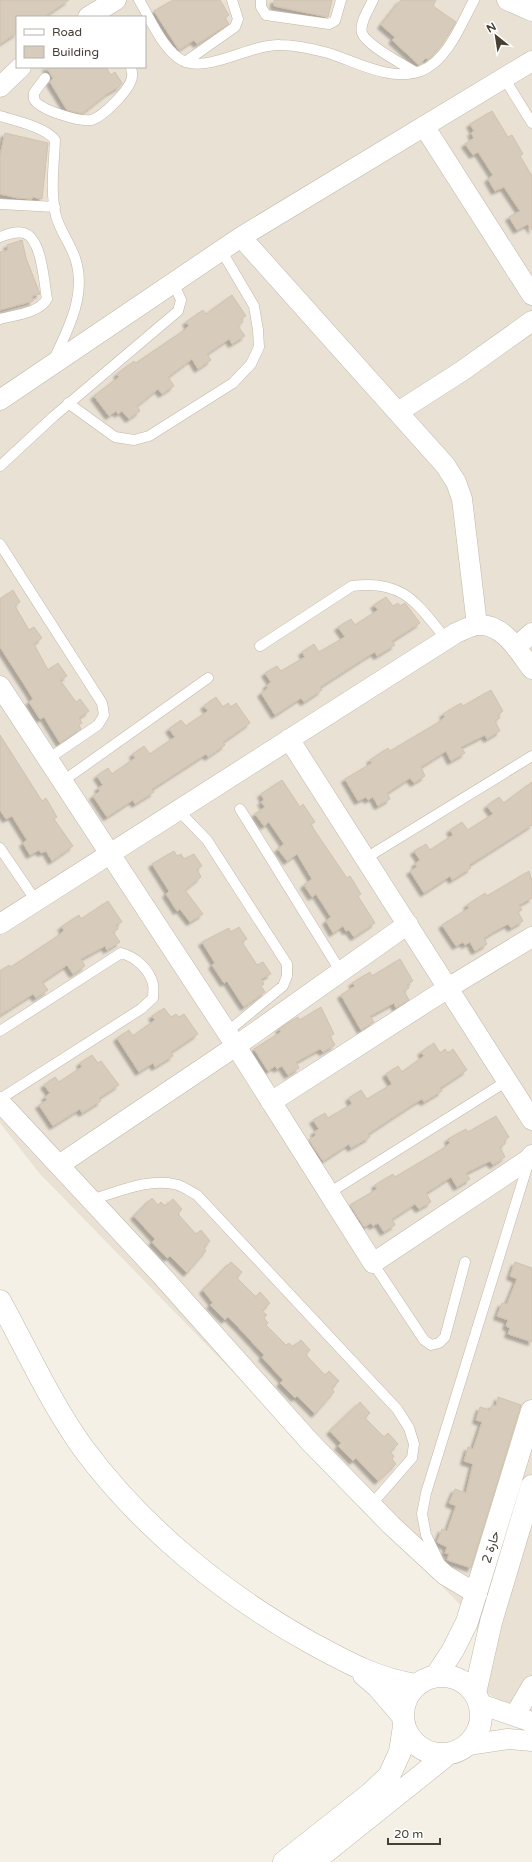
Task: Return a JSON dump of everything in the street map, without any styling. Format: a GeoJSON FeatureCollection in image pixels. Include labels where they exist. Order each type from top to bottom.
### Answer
{"type":"FeatureCollection","features":[{"type":"Feature","properties":{"kind":"street"},"geometry":{"type":"LineString","coordinates":[[94,15],[116,0]]}},
{"type":"Feature","properties":{"kind":"street"},"geometry":{"type":"LineString","coordinates":[[507,0],[532,11]]}},
{"type":"Feature","properties":{"kind":"street"},"geometry":{"type":"LineString","coordinates":[[0,400],[241,237],[532,61]]}},
{"type":"Feature","properties":{"kind":"street"},"geometry":{"type":"LineString","coordinates":[[0,87],[20,68]]}},
{"type":"Feature","properties":{"kind":"street"},"geometry":{"type":"LineString","coordinates":[[424,126],[532,295]]}},
{"type":"Feature","properties":{"kind":"street"},"geometry":{"type":"LineString","coordinates":[[241,237],[445,465],[456,482],[462,500],[477,625]]}},
{"type":"Feature","properties":{"kind":"street"},"geometry":{"type":"LineString","coordinates":[[398,412],[462,371],[532,321]]}},
{"type":"Feature","properties":{"kind":"street"},"geometry":{"type":"LineString","coordinates":[[0,924],[456,633],[477,625],[485,625],[496,630],[507,637],[532,669]]}},
{"type":"Feature","properties":{"kind":"street"},"geometry":{"type":"LineString","coordinates":[[516,647],[532,633]]}},
{"type":"Feature","properties":{"kind":"street"},"geometry":{"type":"LineString","coordinates":[[0,686],[111,853],[373,1263],[531,1157]]}},
{"type":"Feature","properties":{"kind":"street"},"geometry":{"type":"LineString","coordinates":[[289,739],[532,1120]]}},
{"type":"Feature","properties":{"kind":"street"},"geometry":{"type":"LineString","coordinates":[[59,1165],[231,1039],[341,972],[408,924]]}},
{"type":"Feature","properties":{"kind":"street"},"geometry":{"type":"LineString","coordinates":[[271,1102],[448,988],[532,937]]}},
{"type":"Feature","properties":{"kind":"street"},"geometry":{"type":"LineString","coordinates":[[0,1102],[162,1276],[310,1442],[371,1505],[445,1575],[477,1594]]}},
{"type":"Feature","properties":{"kind":"street"},"geometry":{"type":"LineString","coordinates":[[0,1301],[49,1395],[69,1428],[102,1472],[138,1512],[178,1550],[240,1598],[291,1632],[354,1666],[393,1682],[416,1685]]}},
{"type":"Feature","properties":{"kind":"street","name":"حارة 2"},"geometry":{"type":"LineString","coordinates":[[436,1676],[457,1643],[467,1622],[477,1594],[532,1411]]}},
{"type":"Feature","properties":{"kind":"street","name":"حارة 2"},"geometry":{"type":"LineString","coordinates":[[478,1698],[491,1622],[532,1486]]}},
{"type":"Feature","properties":{"kind":"street"},"geometry":{"type":"LineString","coordinates":[[284,1862],[370,1794],[389,1776],[400,1752],[403,1721],[404,1704],[416,1685],[425,1679],[436,1676],[448,1676],[458,1679],[468,1685],[478,1698],[482,1715],[480,1726],[468,1745],[458,1751],[448,1754],[436,1754],[426,1751],[416,1745],[409,1736],[403,1721],[378,1687],[354,1666]]}},
{"type":"Feature","properties":{"kind":"street"},"geometry":{"type":"LineString","coordinates":[[478,1698],[523,1719],[532,1686]]}},
{"type":"Feature","properties":{"kind":"street"},"geometry":{"type":"LineString","coordinates":[[468,1745],[508,1739],[532,1741]]}},
{"type":"Feature","properties":{"kind":"street"},"geometry":{"type":"LineString","coordinates":[[313,1862],[448,1754]]}},
{"type":"Feature","properties":{"kind":"lane"},"geometry":{"type":"LineString","coordinates":[[139,0],[168,49],[185,62],[200,64],[265,47],[279,45],[327,53],[382,72],[404,75],[416,72],[434,64],[448,48],[474,0]]}},
{"type":"Feature","properties":{"kind":"lane"},"geometry":{"type":"LineString","coordinates":[[185,62],[235,27],[238,19],[232,0]]}},
{"type":"Feature","properties":{"kind":"lane"},"geometry":{"type":"LineString","coordinates":[[261,0],[262,7],[266,15],[329,24],[335,21],[341,0]]}},
{"type":"Feature","properties":{"kind":"lane"},"geometry":{"type":"LineString","coordinates":[[373,0],[362,23],[362,32],[369,42],[416,72]]}},
{"type":"Feature","properties":{"kind":"lane"},"geometry":{"type":"LineString","coordinates":[[45,78],[34,93],[34,99],[40,105],[82,121],[93,120],[112,105],[127,88],[132,77],[131,68]]}},
{"type":"Feature","properties":{"kind":"lane"},"geometry":{"type":"LineString","coordinates":[[504,78],[532,123]]}},
{"type":"Feature","properties":{"kind":"lane"},"geometry":{"type":"LineString","coordinates":[[0,116],[42,130],[51,134],[55,140],[55,207],[60,229],[75,257],[79,277],[77,301],[70,324],[51,365]]}},
{"type":"Feature","properties":{"kind":"lane"},"geometry":{"type":"LineString","coordinates":[[0,204],[55,207]]}},
{"type":"Feature","properties":{"kind":"lane"},"geometry":{"type":"LineString","coordinates":[[0,237],[12,232],[25,233],[34,240],[38,250],[47,299],[44,306],[0,319]]}},
{"type":"Feature","properties":{"kind":"lane"},"geometry":{"type":"LineString","coordinates":[[68,403],[115,437],[134,440],[149,436],[233,382],[251,364],[259,347],[254,306],[221,250]]}},
{"type":"Feature","properties":{"kind":"lane"},"geometry":{"type":"LineString","coordinates":[[0,466],[68,403],[178,311],[181,300],[173,282]]}},
{"type":"Feature","properties":{"kind":"lane"},"geometry":{"type":"LineString","coordinates":[[0,544],[102,703],[104,715],[98,725],[48,759]]}},
{"type":"Feature","properties":{"kind":"lane"},"geometry":{"type":"LineString","coordinates":[[260,646],[352,586],[370,584],[395,588],[414,600],[446,639]]}},
{"type":"Feature","properties":{"kind":"lane"},"geometry":{"type":"LineString","coordinates":[[63,781],[208,678]]}},
{"type":"Feature","properties":{"kind":"lane"},"geometry":{"type":"LineString","coordinates":[[366,858],[532,756]]}},
{"type":"Feature","properties":{"kind":"lane"},"geometry":{"type":"LineString","coordinates":[[240,809],[341,972]]}},
{"type":"Feature","properties":{"kind":"lane"},"geometry":{"type":"LineString","coordinates":[[178,810],[208,840],[287,964],[287,976],[283,986],[231,1039]]}},
{"type":"Feature","properties":{"kind":"lane"},"geometry":{"type":"LineString","coordinates":[[0,848],[36,901]]}},
{"type":"Feature","properties":{"kind":"lane"},"geometry":{"type":"LineString","coordinates":[[0,1031],[121,953],[132,956],[143,966],[153,984],[153,998],[141,1009],[0,1099]]}},
{"type":"Feature","properties":{"kind":"lane"},"geometry":{"type":"LineString","coordinates":[[329,1193],[506,1081]]}},
{"type":"Feature","properties":{"kind":"lane"},"geometry":{"type":"LineString","coordinates":[[445,1575],[426,1535],[422,1514],[426,1493],[531,1157]]}},
{"type":"Feature","properties":{"kind":"lane"},"geometry":{"type":"LineString","coordinates":[[91,1200],[145,1184],[161,1182],[179,1185],[197,1195],[397,1409],[409,1428],[414,1444],[412,1458],[371,1505]]}},
{"type":"Feature","properties":{"kind":"lane"},"geometry":{"type":"LineString","coordinates":[[373,1263],[424,1340],[431,1345],[439,1343],[444,1337],[465,1262]]}},
{"type":"Feature","properties":{"kind":"shaded area"},"geometry":{"type":"Polygon","coordinates":[[[0,0],[532,0],[532,1719],[480,1689],[477,1622],[40,1174],[0,1123],[0,0]]]}},
{"type":"Feature","properties":{"kind":"building"},"geometry":{"type":"Polygon","coordinates":[[[0,0],[69,0],[45,16],[16,16],[16,34],[0,44],[0,0]]]}},
{"type":"Feature","properties":{"kind":"building"},"geometry":{"type":"Polygon","coordinates":[[[173,0],[220,0],[229,15],[225,18],[229,24],[197,44],[194,40],[179,50],[154,11],[173,0]]]}},
{"type":"Feature","properties":{"kind":"building"},"geometry":{"type":"Polygon","coordinates":[[[274,0],[332,0],[328,17],[274,6],[274,0]]]}},
{"type":"Feature","properties":{"kind":"building"},"geometry":{"type":"Polygon","coordinates":[[[401,0],[436,0],[433,6],[456,22],[441,46],[428,60],[426,58],[419,65],[392,40],[395,37],[381,25],[401,0]]]}},
{"type":"Feature","properties":{"kind":"building"},"geometry":{"type":"Polygon","coordinates":[[[47,68],[107,68],[111,75],[115,72],[122,83],[119,87],[108,93],[83,113],[79,113],[67,110],[50,82],[53,78],[47,68]]]}},
{"type":"Feature","properties":{"kind":"building"},"geometry":{"type":"Polygon","coordinates":[[[492,111],[508,137],[512,135],[523,154],[520,156],[532,176],[532,230],[528,224],[517,230],[509,217],[520,211],[504,187],[495,191],[488,179],[493,175],[478,152],[473,155],[465,144],[474,138],[471,133],[474,131],[470,124],[492,111]]]}},
{"type":"Feature","properties":{"kind":"building"},"geometry":{"type":"Polygon","coordinates":[[[5,133],[48,143],[42,199],[33,197],[32,199],[18,198],[0,194],[0,156],[5,133]]]}},
{"type":"Feature","properties":{"kind":"building"},"geometry":{"type":"Polygon","coordinates":[[[22,240],[26,258],[40,294],[32,296],[33,301],[0,310],[0,252],[8,250],[7,245],[22,240]]]}},
{"type":"Feature","properties":{"kind":"building"},"geometry":{"type":"Polygon","coordinates":[[[232,295],[246,316],[241,319],[243,322],[238,326],[245,336],[232,344],[229,339],[207,354],[211,360],[198,369],[192,359],[168,377],[174,386],[162,394],[158,389],[137,406],[140,411],[129,419],[122,411],[118,414],[116,411],[109,416],[94,396],[119,377],[117,374],[134,361],[136,363],[183,331],[189,326],[186,322],[203,310],[206,314],[232,295]]]}},
{"type":"Feature","properties":{"kind":"building"},"geometry":{"type":"Polygon","coordinates":[[[13,590],[20,602],[15,606],[29,630],[34,627],[42,638],[34,644],[48,670],[58,663],[67,676],[60,680],[76,702],[80,699],[89,711],[79,718],[82,723],[79,725],[81,729],[60,743],[44,717],[40,719],[29,702],[33,699],[0,647],[0,599],[13,590]]]}},
{"type":"Feature","properties":{"kind":"building"},"geometry":{"type":"Polygon","coordinates":[[[386,597],[393,606],[398,603],[400,606],[405,603],[420,623],[392,641],[395,645],[377,656],[375,652],[368,656],[320,687],[322,690],[304,702],[301,698],[275,715],[261,693],[268,688],[266,686],[271,682],[265,673],[277,666],[281,671],[305,657],[302,652],[314,644],[319,652],[345,637],[338,627],[351,619],[355,625],[378,610],[374,605],[386,597]]]}},
{"type":"Feature","properties":{"kind":"building"},"geometry":{"type":"Polygon","coordinates":[[[491,690],[503,711],[498,715],[500,718],[495,721],[500,731],[487,739],[485,735],[461,747],[465,753],[451,761],[446,751],[421,767],[425,776],[414,783],[410,778],[387,793],[390,799],[378,806],[373,797],[368,800],[366,797],[358,801],[345,779],[372,763],[370,760],[388,748],[390,751],[439,722],[445,717],[443,714],[461,703],[463,706],[491,690]]]}},
{"type":"Feature","properties":{"kind":"building"},"geometry":{"type":"Polygon","coordinates":[[[216,697],[223,707],[228,703],[231,707],[236,703],[250,723],[223,742],[225,745],[208,757],[206,754],[152,789],[154,792],[135,804],[133,800],[107,817],[93,796],[100,791],[98,788],[103,785],[97,776],[108,768],[112,774],[135,758],[133,754],[144,746],[150,754],[175,737],[169,729],[181,720],[186,726],[208,711],[204,706],[216,697]]]}},
{"type":"Feature","properties":{"kind":"building"},"geometry":{"type":"Polygon","coordinates":[[[0,735],[42,801],[46,798],[57,817],[54,819],[73,846],[52,861],[46,851],[41,853],[39,850],[30,855],[23,843],[27,840],[12,816],[6,819],[0,810],[0,735]]]}},
{"type":"Feature","properties":{"kind":"building"},"geometry":{"type":"Polygon","coordinates":[[[282,780],[300,807],[303,804],[315,822],[311,824],[315,831],[347,878],[350,876],[361,894],[358,896],[375,923],[354,937],[349,930],[346,931],[343,926],[333,933],[326,921],[331,917],[316,894],[312,897],[304,885],[312,879],[297,854],[287,861],[278,849],[284,844],[269,822],[264,826],[255,814],[265,807],[261,802],[264,800],[261,794],[282,780]]]}},
{"type":"Feature","properties":{"kind":"building"},"geometry":{"type":"Polygon","coordinates":[[[532,782],[532,825],[469,865],[471,868],[452,880],[450,876],[424,893],[410,871],[417,867],[415,864],[420,860],[414,851],[426,844],[430,850],[453,835],[450,830],[462,822],[468,830],[493,814],[487,806],[499,797],[504,803],[532,782]]]}},
{"type":"Feature","properties":{"kind":"building"},"geometry":{"type":"Polygon","coordinates":[[[174,851],[177,856],[181,854],[184,859],[194,854],[202,866],[197,869],[201,877],[185,890],[203,914],[190,922],[180,909],[177,911],[166,894],[169,891],[152,864],[174,851]]]}},
{"type":"Feature","properties":{"kind":"building"},"geometry":{"type":"Polygon","coordinates":[[[529,871],[532,881],[532,898],[519,905],[522,910],[518,912],[523,921],[511,928],[508,924],[495,931],[484,938],[487,944],[475,951],[470,942],[465,945],[463,942],[456,946],[442,925],[469,908],[467,905],[485,893],[487,896],[529,871]]]}},
{"type":"Feature","properties":{"kind":"building"},"geometry":{"type":"Polygon","coordinates":[[[108,901],[122,922],[116,925],[118,929],[113,932],[120,942],[107,950],[105,946],[81,959],[85,966],[73,974],[67,965],[42,982],[48,990],[36,998],[33,994],[0,1015],[0,971],[9,965],[11,967],[58,936],[64,930],[61,927],[79,915],[81,919],[108,901]]]}},
{"type":"Feature","properties":{"kind":"building"},"geometry":{"type":"Polygon","coordinates":[[[239,927],[247,939],[242,942],[257,965],[263,962],[271,974],[261,979],[264,984],[261,986],[265,992],[244,1007],[227,981],[224,983],[212,965],[215,963],[202,942],[229,928],[231,932],[239,927]]]}},
{"type":"Feature","properties":{"kind":"building"},"geometry":{"type":"Polygon","coordinates":[[[400,959],[413,981],[407,984],[409,988],[404,991],[409,1000],[396,1008],[394,1003],[370,1016],[374,1022],[361,1030],[341,995],[355,986],[352,983],[370,972],[372,976],[400,959]]]}},
{"type":"Feature","properties":{"kind":"building"},"geometry":{"type":"Polygon","coordinates":[[[321,1007],[334,1034],[330,1036],[335,1045],[323,1052],[320,1049],[296,1062],[299,1068],[288,1075],[282,1066],[277,1069],[275,1066],[268,1071],[254,1049],[281,1032],[279,1029],[288,1023],[298,1017],[300,1020],[321,1007]]]}},
{"type":"Feature","properties":{"kind":"building"},"geometry":{"type":"Polygon","coordinates":[[[164,1008],[171,1017],[176,1014],[179,1017],[184,1014],[198,1034],[171,1052],[173,1056],[155,1067],[153,1063],[139,1072],[117,1038],[129,1030],[133,1036],[155,1020],[152,1016],[164,1008]]]}},
{"type":"Feature","properties":{"kind":"building"},"geometry":{"type":"Polygon","coordinates":[[[434,1043],[440,1053],[445,1049],[448,1053],[453,1049],[467,1070],[440,1088],[442,1091],[424,1102],[422,1099],[415,1103],[368,1134],[370,1137],[351,1148],[349,1144],[323,1161],[309,1140],[316,1135],[314,1132],[319,1129],[313,1120],[325,1113],[328,1118],[352,1104],[349,1098],[361,1090],[367,1099],[392,1084],[386,1074],[398,1066],[402,1072],[424,1056],[421,1052],[434,1043]]]}},
{"type":"Feature","properties":{"kind":"building"},"geometry":{"type":"Polygon","coordinates":[[[92,1055],[98,1063],[101,1061],[119,1085],[99,1098],[101,1101],[82,1113],[80,1109],[53,1126],[39,1105],[47,1100],[45,1097],[50,1093],[44,1085],[55,1077],[59,1082],[82,1067],[80,1063],[92,1055]]]}},
{"type":"Feature","properties":{"kind":"building"},"geometry":{"type":"Polygon","coordinates":[[[496,1116],[509,1137],[504,1141],[505,1144],[500,1147],[505,1157],[493,1165],[490,1161],[466,1173],[470,1179],[457,1187],[451,1177],[426,1193],[431,1202],[419,1209],[415,1204],[392,1219],[395,1225],[384,1232],[378,1223],[373,1226],[371,1223],[364,1227],[350,1205],[377,1189],[375,1185],[393,1174],[395,1177],[444,1148],[450,1143],[448,1139],[466,1129],[468,1132],[496,1116]]]}},
{"type":"Feature","properties":{"kind":"building"},"geometry":{"type":"Polygon","coordinates":[[[152,1198],[158,1205],[161,1202],[165,1206],[173,1199],[182,1209],[178,1214],[196,1234],[201,1230],[210,1241],[204,1248],[206,1251],[187,1273],[170,1256],[167,1258],[152,1242],[155,1239],[134,1216],[152,1198]]]}},
{"type":"Feature","properties":{"kind":"building"},"geometry":{"type":"Polygon","coordinates":[[[231,1262],[242,1272],[237,1278],[256,1297],[260,1292],[270,1303],[262,1311],[267,1315],[264,1318],[268,1323],[266,1325],[286,1345],[289,1343],[293,1347],[301,1340],[310,1350],[306,1355],[325,1375],[329,1371],[339,1381],[332,1388],[334,1392],[315,1414],[297,1396],[295,1398],[280,1383],[283,1380],[262,1357],[264,1355],[239,1328],[228,1317],[225,1320],[210,1305],[213,1303],[203,1290],[231,1262]]]}},
{"type":"Feature","properties":{"kind":"building"},"geometry":{"type":"Polygon","coordinates":[[[515,1262],[532,1268],[532,1342],[508,1334],[510,1328],[506,1326],[508,1320],[497,1316],[502,1303],[507,1304],[517,1279],[510,1276],[515,1262]]]}},
{"type":"Feature","properties":{"kind":"building"},"geometry":{"type":"Polygon","coordinates":[[[498,1397],[521,1405],[471,1568],[447,1560],[449,1554],[445,1553],[447,1547],[437,1542],[442,1529],[447,1531],[456,1506],[449,1503],[455,1489],[466,1493],[473,1464],[464,1461],[468,1447],[473,1449],[482,1422],[476,1420],[480,1407],[490,1410],[492,1405],[496,1406],[498,1397]]]}},
{"type":"Feature","properties":{"kind":"building"},"geometry":{"type":"Polygon","coordinates":[[[360,1402],[370,1413],[365,1418],[384,1437],[388,1433],[398,1444],[390,1452],[394,1456],[392,1459],[396,1464],[378,1481],[356,1458],[353,1461],[338,1446],[341,1443],[330,1431],[360,1402]]]}}]}
